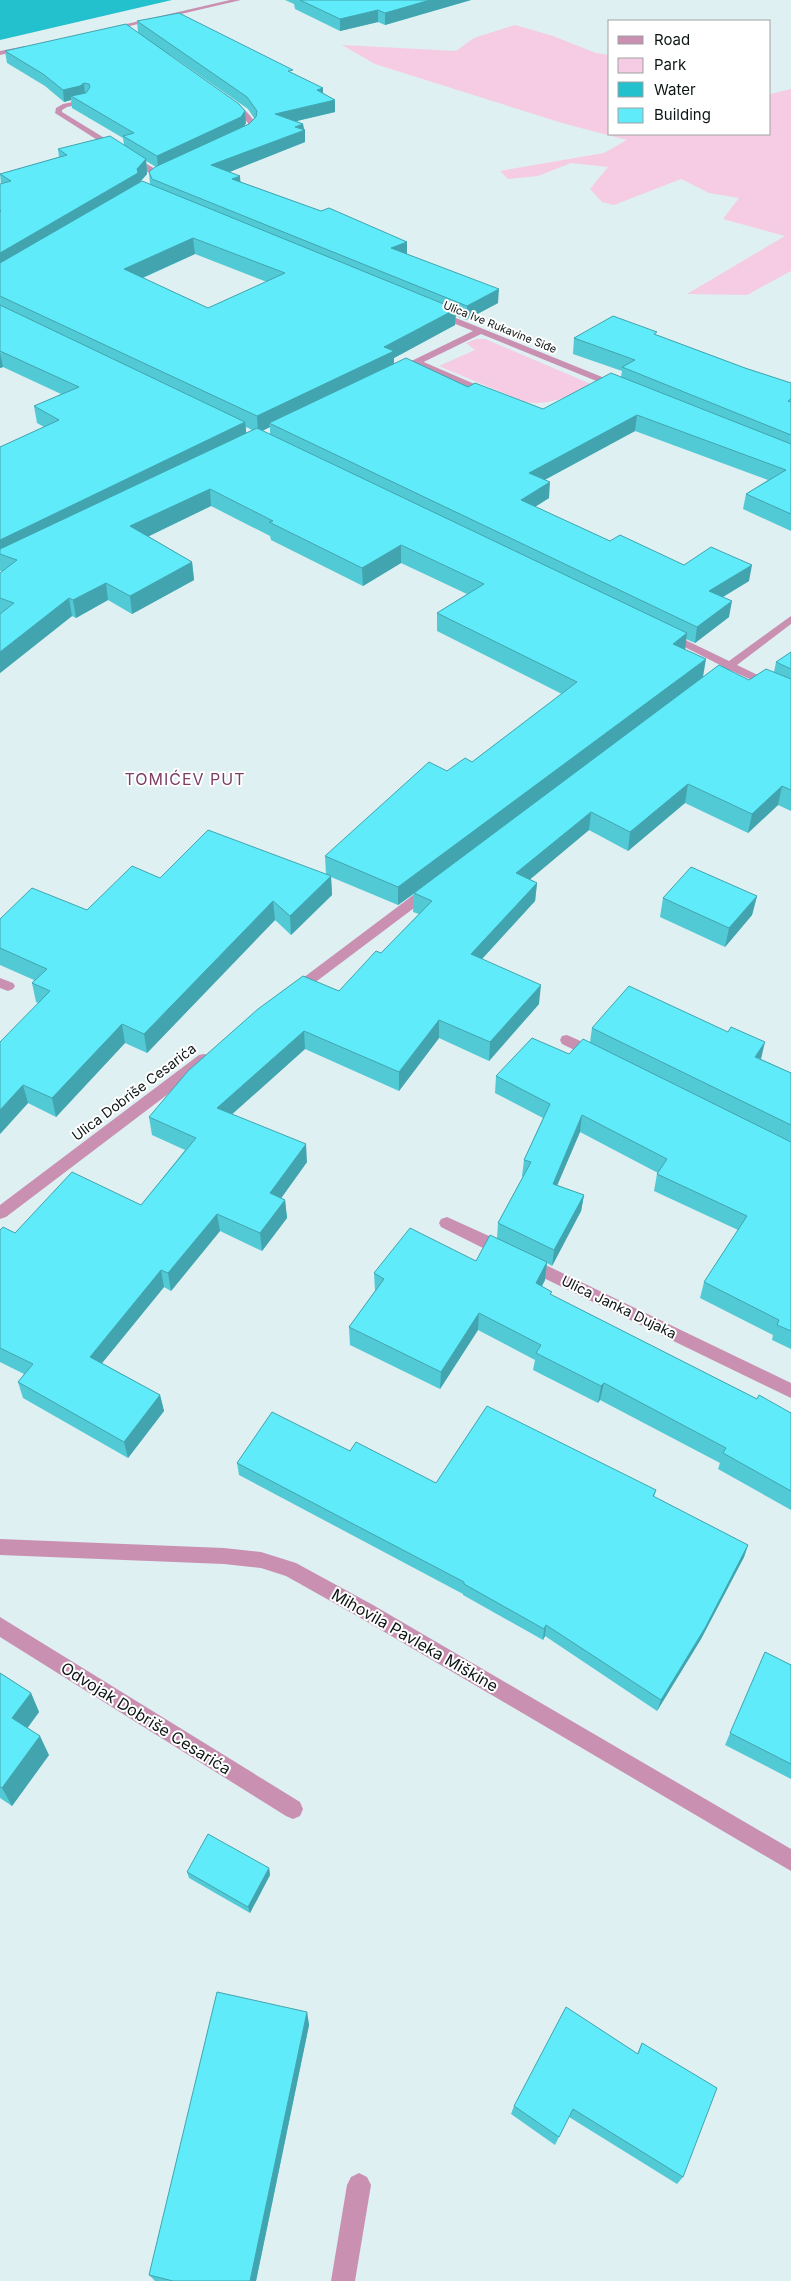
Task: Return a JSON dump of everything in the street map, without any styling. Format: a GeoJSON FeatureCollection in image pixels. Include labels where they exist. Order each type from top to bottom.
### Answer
{"type":"FeatureCollection","features":[{"type":"Feature","properties":{"kind":"street"},"geometry":{"type":"LineString","coordinates":[[100,30],[238,0]]}},
{"type":"Feature","properties":{"kind":"street"},"geometry":{"type":"LineString","coordinates":[[121,26],[128,31]]}},
{"type":"Feature","properties":{"kind":"street"},"geometry":{"type":"LineString","coordinates":[[0,53],[32,46]]}},
{"type":"Feature","properties":{"kind":"street"},"geometry":{"type":"LineString","coordinates":[[87,98],[85,102],[65,105],[58,109],[58,114],[160,172],[148,180]]}},
{"type":"Feature","properties":{"kind":"street"},"geometry":{"type":"LineString","coordinates":[[223,98],[244,113],[252,124],[249,131],[231,140]]}},
{"type":"Feature","properties":{"kind":"street","name":"Ulica Ive Rukavine Siđe"},"geometry":{"type":"LineString","coordinates":[[424,308],[626,390]]}},
{"type":"Feature","properties":{"kind":"street"},"geometry":{"type":"LineString","coordinates":[[390,375],[480,330]]}},
{"type":"Feature","properties":{"kind":"street"},"geometry":{"type":"LineString","coordinates":[[416,362],[498,396]]}},
{"type":"Feature","properties":{"kind":"street"},"geometry":{"type":"LineString","coordinates":[[593,391],[608,383]]}},
{"type":"Feature","properties":{"kind":"street"},"geometry":{"type":"LineString","coordinates":[[702,686],[791,619]]}},
{"type":"Feature","properties":{"kind":"street"},"geometry":{"type":"LineString","coordinates":[[660,632],[791,695]]}},
{"type":"Feature","properties":{"kind":"street"},"geometry":{"type":"LineString","coordinates":[[289,996],[439,883]]}},
{"type":"Feature","properties":{"kind":"street"},"geometry":{"type":"LineString","coordinates":[[567,1040],[610,1061]]}},
{"type":"Feature","properties":{"kind":"street","name":"Ulica Dobriše Cesarića"},"geometry":{"type":"LineString","coordinates":[[0,1213],[217,1050]]}},
{"type":"Feature","properties":{"kind":"street","name":"Ulica Janka Dujaka"},"geometry":{"type":"LineString","coordinates":[[447,1223],[791,1391]]}},
{"type":"Feature","properties":{"kind":"street","name":"Mihovila Pavleka Miškine"},"geometry":{"type":"LineString","coordinates":[[0,1547],[224,1556],[260,1560],[290,1569],[366,1611],[791,1861]]}},
{"type":"Feature","properties":{"kind":"street","name":"Odvojak Dobriše Cesarića"},"geometry":{"type":"LineString","coordinates":[[0,1626],[293,1809]]}},
{"type":"Feature","properties":{"kind":"street"},"geometry":{"type":"LineString","coordinates":[[343,2281],[359,2186]]}},
{"type":"Feature","properties":{"kind":"green space"},"geometry":{"type":"Polygon","coordinates":[[[515,25],[553,36],[596,53],[608,55],[608,135],[771,135],[771,94],[791,89],[791,271],[747,295],[687,294],[785,236],[723,219],[739,198],[709,193],[681,179],[614,205],[602,202],[590,189],[608,167],[571,163],[538,176],[508,179],[500,171],[604,153],[627,140],[562,123],[375,64],[342,45],[456,51],[474,38],[515,25]]]}},
{"type":"Feature","properties":{"kind":"green space"},"geometry":{"type":"Polygon","coordinates":[[[476,339],[485,339],[591,384],[560,399],[544,403],[525,402],[439,366],[475,350],[466,343],[476,339]]]}},
{"type":"Feature","properties":{"kind":"water"},"geometry":{"type":"Polygon","coordinates":[[[0,0],[172,0],[0,40],[0,0]]]}},
{"type":"Feature","properties":{"kind":"building"},"geometry":{"type":"Polygon","coordinates":[[[300,0],[430,0],[385,13],[378,10],[340,19],[300,0]]]}},
{"type":"Feature","properties":{"kind":"building"},"geometry":{"type":"Polygon","coordinates":[[[179,13],[293,70],[288,71],[323,88],[317,90],[335,100],[275,114],[303,124],[295,127],[305,130],[211,165],[240,176],[232,179],[321,211],[329,208],[407,242],[391,248],[499,289],[467,306],[152,179],[149,172],[155,167],[249,124],[256,117],[257,111],[247,97],[137,21],[179,13]]]}},
{"type":"Feature","properties":{"kind":"building"},"geometry":{"type":"Polygon","coordinates":[[[126,24],[239,104],[245,111],[241,117],[157,156],[123,136],[134,133],[71,96],[86,93],[90,87],[89,84],[84,83],[80,86],[63,90],[43,74],[5,51],[126,24]]]}},
{"type":"Feature","properties":{"kind":"building"},"geometry":{"type":"Polygon","coordinates":[[[110,136],[146,159],[137,169],[138,173],[0,253],[0,184],[11,181],[0,174],[67,155],[58,149],[110,136]]]}},
{"type":"Feature","properties":{"kind":"building"},"geometry":{"type":"Polygon","coordinates":[[[142,181],[456,309],[384,347],[394,351],[257,416],[0,296],[0,263],[142,181]],[[193,238],[124,269],[208,308],[285,273],[193,238]]]}},
{"type":"Feature","properties":{"kind":"building"},"geometry":{"type":"Polygon","coordinates":[[[0,305],[245,422],[0,540],[0,447],[59,420],[34,406],[79,387],[0,351],[0,305]]]}},
{"type":"Feature","properties":{"kind":"building"},"geometry":{"type":"Polygon","coordinates":[[[613,316],[657,332],[654,334],[791,383],[791,399],[788,401],[791,402],[791,435],[622,367],[635,360],[574,338],[613,316]]]}},
{"type":"Feature","properties":{"kind":"building"},"geometry":{"type":"Polygon","coordinates":[[[406,358],[468,387],[475,383],[543,409],[611,373],[791,444],[791,514],[746,494],[786,470],[637,415],[529,473],[550,482],[521,500],[610,541],[620,535],[684,565],[711,547],[752,565],[709,591],[732,601],[697,627],[269,423],[406,358]]]}},
{"type":"Feature","properties":{"kind":"building"},"geometry":{"type":"Polygon","coordinates":[[[257,428],[687,633],[673,644],[706,659],[398,887],[325,856],[429,762],[447,771],[465,758],[472,762],[577,682],[437,613],[484,584],[401,545],[362,568],[269,522],[273,521],[210,489],[130,526],[192,562],[130,596],[106,583],[73,600],[69,598],[0,652],[0,614],[14,603],[0,598],[0,573],[17,560],[0,554],[0,549],[257,428]]]}},
{"type":"Feature","properties":{"kind":"building"},"geometry":{"type":"Polygon","coordinates":[[[791,652],[791,669],[776,662],[791,652]]]}},
{"type":"Feature","properties":{"kind":"building"},"geometry":{"type":"Polygon","coordinates":[[[719,665],[749,680],[766,669],[791,679],[791,790],[782,786],[752,814],[688,784],[630,832],[591,812],[516,873],[537,883],[471,954],[541,985],[490,1042],[439,1020],[399,1072],[304,1031],[217,1108],[306,1144],[270,1193],[285,1200],[260,1233],[217,1214],[168,1273],[161,1270],[90,1357],[160,1395],[124,1442],[18,1382],[33,1364],[0,1348],[0,1230],[3,1227],[15,1233],[72,1172],[141,1205],[196,1138],[149,1117],[188,1071],[258,1009],[303,976],[339,991],[376,951],[381,953],[432,901],[414,893],[719,665]]]}},
{"type":"Feature","properties":{"kind":"building"},"geometry":{"type":"Polygon","coordinates":[[[208,830],[331,876],[290,916],[273,901],[144,1034],[122,1024],[52,1098],[23,1085],[0,1110],[0,1042],[50,991],[32,983],[47,969],[0,948],[0,919],[32,888],[87,910],[132,866],[160,878],[208,830]]]}},
{"type":"Feature","properties":{"kind":"building"},"geometry":{"type":"Polygon","coordinates":[[[691,867],[757,896],[729,928],[663,898],[691,867]]]}},
{"type":"Feature","properties":{"kind":"building"},"geometry":{"type":"Polygon","coordinates":[[[629,986],[728,1032],[731,1027],[765,1042],[755,1057],[791,1073],[791,1125],[592,1028],[629,986]]]}},
{"type":"Feature","properties":{"kind":"building"},"geometry":{"type":"Polygon","coordinates":[[[532,1038],[569,1054],[583,1039],[791,1142],[791,1331],[777,1325],[779,1320],[704,1282],[747,1216],[657,1174],[667,1159],[582,1115],[553,1184],[584,1195],[554,1250],[498,1223],[531,1162],[524,1160],[550,1104],[496,1076],[532,1038]]]}},
{"type":"Feature","properties":{"kind":"building"},"geometry":{"type":"Polygon","coordinates":[[[410,1228],[476,1261],[490,1235],[547,1262],[536,1283],[552,1292],[550,1294],[757,1399],[759,1395],[791,1413],[791,1491],[723,1453],[726,1448],[604,1383],[601,1386],[536,1353],[541,1345],[479,1313],[441,1372],[349,1327],[384,1279],[374,1273],[410,1228]]]}},
{"type":"Feature","properties":{"kind":"building"},"geometry":{"type":"Polygon","coordinates":[[[487,1406],[656,1490],[653,1496],[748,1545],[705,1628],[661,1700],[546,1625],[544,1629],[464,1584],[464,1582],[237,1463],[272,1412],[350,1451],[356,1442],[436,1483],[487,1406]]]}},
{"type":"Feature","properties":{"kind":"building"},"geometry":{"type":"Polygon","coordinates":[[[765,1652],[791,1665],[791,1764],[730,1733],[765,1652]]]}},
{"type":"Feature","properties":{"kind":"building"},"geometry":{"type":"Polygon","coordinates":[[[0,1673],[31,1693],[12,1718],[40,1736],[2,1788],[0,1787],[0,1673]]]}},
{"type":"Feature","properties":{"kind":"building"},"geometry":{"type":"Polygon","coordinates":[[[208,1834],[269,1868],[248,1907],[187,1872],[208,1834]]]}},
{"type":"Feature","properties":{"kind":"building"},"geometry":{"type":"Polygon","coordinates":[[[217,1992],[307,2012],[250,2281],[173,2281],[149,2275],[217,1992]]]}},
{"type":"Feature","properties":{"kind":"building"},"geometry":{"type":"Polygon","coordinates":[[[566,2007],[638,2054],[642,2043],[717,2088],[683,2177],[573,2109],[559,2137],[514,2106],[566,2007]]]}},
{"type":"Feature","properties":{"kind":"district","name":"TOMIĆEV PUT"},"geometry":{"type":"Point","coordinates":[185,779]}}]}
